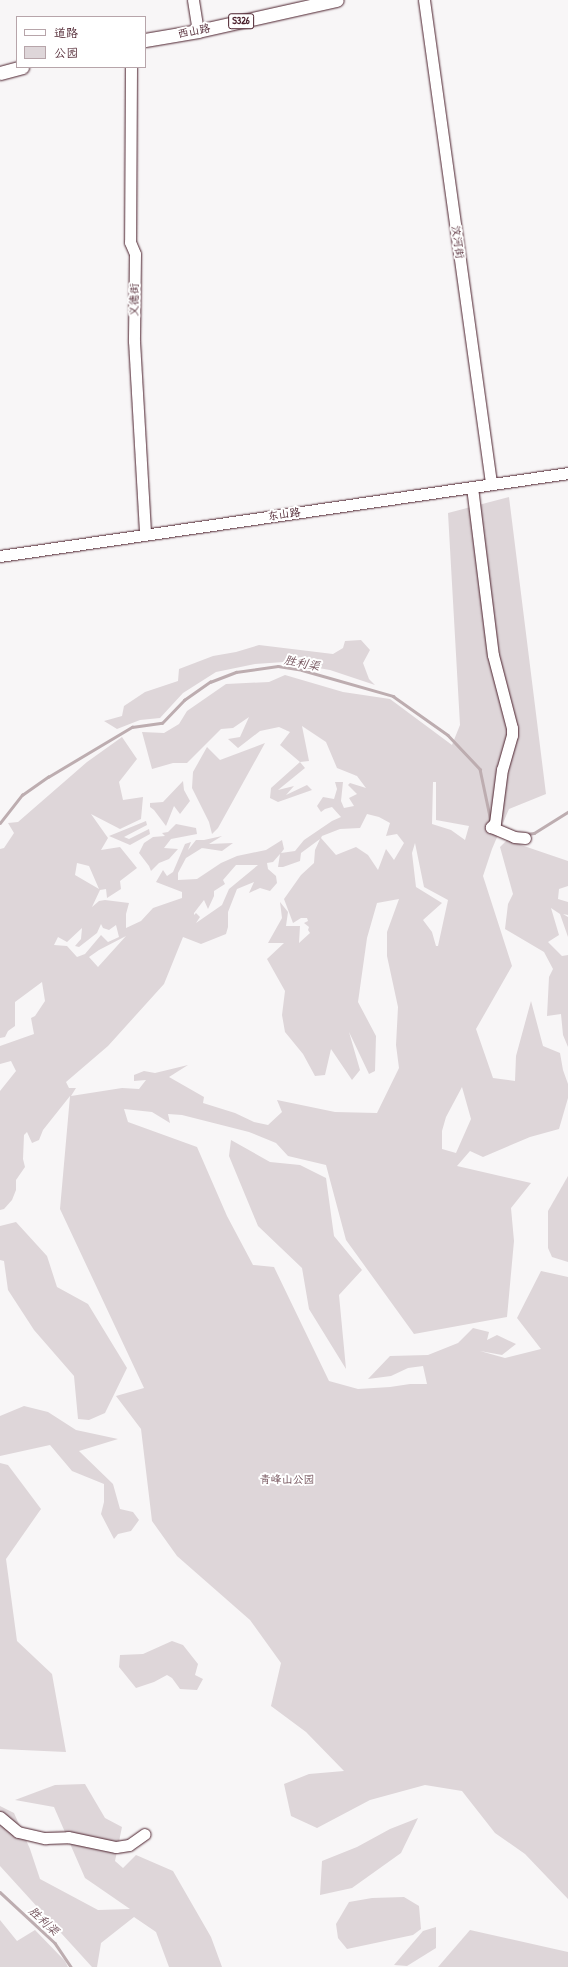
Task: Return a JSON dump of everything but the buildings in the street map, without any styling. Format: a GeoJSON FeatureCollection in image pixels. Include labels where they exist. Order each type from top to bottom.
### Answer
{"type":"FeatureCollection","features":[{"type":"Feature","properties":{"kind":"main road","name":"西山路"},"geometry":{"type":"LineString","coordinates":[[146,40],[198,31],[337,0]]}},
{"type":"Feature","properties":{"kind":"main road"},"geometry":{"type":"LineString","coordinates":[[0,72],[18,68]]}},
{"type":"Feature","properties":{"kind":"street"},"geometry":{"type":"LineString","coordinates":[[193,0],[198,31]]}},
{"type":"Feature","properties":{"kind":"street","name":"汶河街"},"geometry":{"type":"LineString","coordinates":[[424,0],[491,484]]}},
{"type":"Feature","properties":{"kind":"street","name":"义德街"},"geometry":{"type":"LineString","coordinates":[[131,68],[130,242],[135,254],[134,341],[145,534]]}},
{"type":"Feature","properties":{"kind":"street","name":"东山路"},"geometry":{"type":"LineString","coordinates":[[0,556],[568,473]]}},
{"type":"Feature","properties":{"kind":"street"},"geometry":{"type":"LineString","coordinates":[[472,487],[492,655],[512,728],[512,735],[502,769],[495,823],[491,827],[497,831],[514,837],[525,838]]}},
{"type":"Feature","properties":{"kind":"street"},"geometry":{"type":"LineString","coordinates":[[0,1817],[18,1832],[45,1838],[68,1837],[116,1846],[129,1845],[145,1834]]}},
{"type":"Feature","properties":{"kind":"green space","name":"青峰山公园"},"geometry":{"type":"Polygon","coordinates":[[[509,497],[546,794],[509,809],[492,849],[483,876],[512,966],[476,1029],[493,1078],[515,1081],[516,1056],[531,1001],[543,1046],[560,1053],[563,1070],[568,1084],[568,1098],[559,1129],[530,1137],[483,1157],[470,1151],[457,1166],[531,1183],[511,1208],[514,1241],[507,1317],[414,1334],[346,1240],[326,1165],[288,1156],[276,1143],[249,1132],[182,1115],[168,1114],[170,1123],[152,1112],[124,1109],[128,1122],[197,1147],[227,1216],[253,1265],[274,1267],[329,1381],[358,1389],[410,1384],[427,1384],[423,1366],[408,1368],[391,1376],[368,1379],[390,1356],[428,1355],[458,1343],[473,1328],[489,1332],[487,1340],[497,1335],[516,1344],[502,1355],[480,1351],[505,1358],[541,1349],[517,1318],[541,1271],[568,1277],[568,1899],[525,1854],[495,1833],[462,1791],[425,1785],[370,1800],[317,1828],[291,1816],[284,1784],[309,1774],[344,1771],[306,1732],[271,1706],[281,1663],[250,1620],[177,1556],[152,1521],[141,1429],[116,1396],[144,1388],[60,1209],[70,1096],[43,1130],[39,1140],[32,1143],[27,1132],[24,1135],[23,1159],[25,1167],[16,1180],[16,1190],[12,1200],[4,1209],[0,1210],[0,1091],[16,1071],[11,1061],[0,1064],[0,1046],[34,1034],[31,1018],[35,1016],[45,1001],[42,982],[15,1002],[15,1026],[8,1031],[5,1037],[0,1038],[0,849],[4,848],[14,833],[8,823],[18,822],[87,762],[122,737],[137,759],[119,782],[123,800],[143,797],[141,819],[120,829],[91,814],[108,838],[101,850],[120,847],[137,868],[120,881],[121,889],[107,898],[106,889],[100,890],[92,907],[99,901],[105,900],[129,903],[126,914],[126,928],[141,921],[153,908],[182,898],[182,892],[156,882],[163,870],[167,876],[173,872],[185,844],[191,842],[188,850],[196,840],[204,840],[222,836],[209,844],[233,843],[222,851],[202,848],[186,858],[178,873],[178,880],[197,879],[221,863],[237,856],[266,850],[282,840],[284,849],[281,853],[295,851],[304,840],[332,821],[341,817],[332,807],[321,812],[317,806],[323,797],[334,799],[337,789],[335,782],[343,782],[341,801],[344,808],[354,806],[349,798],[357,794],[348,785],[350,783],[366,788],[357,776],[337,768],[326,742],[302,726],[309,761],[300,762],[280,745],[290,732],[279,727],[260,731],[238,748],[228,739],[240,737],[249,717],[233,728],[221,729],[187,763],[173,763],[152,769],[142,732],[164,733],[179,724],[187,711],[226,684],[269,682],[285,675],[343,692],[390,699],[452,745],[460,725],[448,513],[509,497]],[[433,782],[432,824],[451,830],[465,840],[469,826],[436,820],[436,782],[433,782]],[[367,814],[360,828],[340,829],[322,836],[321,838],[336,855],[356,847],[368,855],[378,870],[386,849],[394,860],[404,843],[397,834],[386,836],[390,823],[379,817],[367,814]],[[320,839],[301,853],[300,861],[283,867],[278,867],[280,854],[273,862],[267,863],[268,869],[276,876],[277,883],[270,891],[260,888],[249,893],[254,882],[237,889],[228,912],[228,927],[226,934],[201,944],[183,937],[164,984],[108,1046],[66,1082],[69,1088],[76,1088],[71,1096],[122,1088],[139,1089],[146,1080],[134,1081],[134,1075],[144,1071],[155,1073],[188,1065],[169,1077],[204,1097],[203,1103],[235,1113],[254,1122],[268,1125],[282,1112],[277,1100],[335,1112],[377,1113],[399,1068],[396,1045],[398,1007],[387,956],[387,932],[399,899],[377,903],[367,938],[358,1002],[376,1036],[375,1071],[369,1074],[349,1032],[360,1070],[352,1080],[331,1049],[325,1075],[315,1076],[303,1054],[285,1032],[282,1015],[285,991],[267,959],[284,943],[268,943],[282,918],[280,902],[288,912],[286,926],[300,926],[299,943],[310,933],[308,930],[309,927],[304,923],[308,921],[307,918],[301,918],[293,923],[284,899],[301,875],[314,863],[315,850],[320,839]],[[415,843],[412,853],[416,887],[442,903],[423,920],[432,932],[436,946],[438,946],[448,900],[424,887],[415,843]],[[77,863],[75,875],[99,889],[89,866],[77,863]],[[236,865],[223,880],[225,884],[214,891],[214,896],[208,909],[204,900],[194,913],[194,915],[196,913],[200,917],[196,923],[222,905],[229,889],[258,865],[236,865]],[[101,924],[97,933],[79,947],[75,946],[81,939],[82,928],[67,942],[58,937],[54,945],[67,946],[77,957],[85,954],[101,935],[108,942],[119,937],[116,925],[109,930],[103,928],[101,924]],[[126,936],[99,950],[89,957],[98,967],[126,936]],[[462,1087],[446,1117],[442,1131],[442,1149],[456,1153],[471,1119],[462,1087]]]}},
{"type":"Feature","properties":{"kind":"green space"},"geometry":{"type":"Polygon","coordinates":[[[361,640],[370,650],[363,663],[369,679],[375,685],[330,670],[284,662],[255,664],[216,672],[183,693],[160,718],[140,720],[117,729],[104,721],[122,716],[124,706],[145,692],[178,681],[179,669],[213,656],[236,652],[259,645],[333,654],[343,648],[345,641],[361,640]]]}},
{"type":"Feature","properties":{"kind":"green space"},"geometry":{"type":"Polygon","coordinates":[[[265,743],[218,828],[212,834],[209,822],[192,788],[193,772],[207,747],[220,760],[265,743]]]}},
{"type":"Feature","properties":{"kind":"green space"},"geometry":{"type":"Polygon","coordinates":[[[300,762],[305,768],[278,790],[294,786],[286,795],[307,785],[312,790],[278,802],[270,798],[271,788],[300,762]]]}},
{"type":"Feature","properties":{"kind":"green space"},"geometry":{"type":"Polygon","coordinates":[[[183,781],[184,790],[190,801],[180,814],[174,806],[166,826],[150,807],[150,803],[163,802],[183,781]]]}},
{"type":"Feature","properties":{"kind":"green space"},"geometry":{"type":"Polygon","coordinates":[[[146,821],[147,825],[124,837],[129,839],[149,829],[150,834],[130,845],[109,836],[146,821]]]}},
{"type":"Feature","properties":{"kind":"green space"},"geometry":{"type":"Polygon","coordinates":[[[176,824],[196,828],[197,834],[171,839],[164,848],[178,849],[169,859],[159,863],[151,871],[139,853],[144,843],[153,837],[165,836],[162,833],[168,832],[176,824]]]}},
{"type":"Feature","properties":{"kind":"green space"},"geometry":{"type":"Polygon","coordinates":[[[509,838],[521,845],[568,861],[568,886],[559,889],[558,899],[568,902],[568,915],[563,914],[568,917],[568,937],[560,914],[551,908],[559,935],[548,942],[562,956],[568,955],[568,1047],[563,1035],[561,1014],[547,1016],[549,977],[553,969],[544,952],[505,929],[508,904],[513,894],[500,847],[509,838]]]}},
{"type":"Feature","properties":{"kind":"green space"},"geometry":{"type":"Polygon","coordinates":[[[231,1140],[270,1162],[300,1165],[326,1178],[334,1236],[362,1270],[339,1295],[346,1369],[309,1309],[302,1268],[258,1226],[229,1156],[231,1140]]]}},
{"type":"Feature","properties":{"kind":"green space"},"geometry":{"type":"Polygon","coordinates":[[[568,1176],[568,1262],[552,1257],[548,1248],[548,1211],[568,1176]]]}},
{"type":"Feature","properties":{"kind":"green space"},"geometry":{"type":"Polygon","coordinates":[[[16,1222],[47,1256],[57,1287],[88,1304],[127,1368],[105,1413],[89,1420],[78,1419],[74,1376],[34,1330],[8,1290],[4,1261],[0,1260],[0,1226],[16,1222]]]}},
{"type":"Feature","properties":{"kind":"green space"},"geometry":{"type":"Polygon","coordinates":[[[24,1406],[48,1412],[76,1430],[118,1439],[79,1451],[113,1484],[120,1509],[133,1512],[139,1520],[131,1531],[118,1534],[114,1539],[101,1514],[104,1502],[104,1484],[72,1471],[50,1445],[0,1456],[0,1416],[24,1406]]]}},
{"type":"Feature","properties":{"kind":"green space"},"geometry":{"type":"Polygon","coordinates":[[[0,1463],[8,1465],[41,1509],[6,1559],[17,1641],[52,1674],[66,1752],[0,1749],[0,1463]]]}},
{"type":"Feature","properties":{"kind":"green space"},"geometry":{"type":"Polygon","coordinates":[[[172,1641],[183,1645],[198,1664],[195,1675],[203,1679],[197,1690],[180,1689],[172,1678],[167,1675],[154,1682],[136,1688],[119,1667],[120,1655],[143,1654],[172,1641]]]}},
{"type":"Feature","properties":{"kind":"green space"},"geometry":{"type":"Polygon","coordinates":[[[85,1784],[105,1818],[122,1827],[115,1861],[123,1868],[136,1855],[173,1871],[211,1937],[222,1967],[169,1967],[156,1932],[134,1917],[101,1943],[97,1967],[92,1967],[0,1866],[0,1806],[14,1813],[30,1849],[40,1879],[98,1910],[130,1909],[85,1878],[54,1807],[15,1800],[55,1785],[85,1784]]]}},
{"type":"Feature","properties":{"kind":"green space"},"geometry":{"type":"Polygon","coordinates":[[[418,1818],[401,1853],[352,1888],[320,1895],[322,1861],[357,1847],[390,1829],[418,1818]]]}},
{"type":"Feature","properties":{"kind":"green space"},"geometry":{"type":"Polygon","coordinates":[[[404,1897],[419,1906],[421,1929],[413,1935],[347,1949],[338,1938],[336,1924],[349,1902],[372,1898],[404,1897]]]}},
{"type":"Feature","properties":{"kind":"green space"},"geometry":{"type":"Polygon","coordinates":[[[0,1920],[17,1941],[35,1930],[65,1961],[68,1967],[0,1967],[0,1920]]]}},
{"type":"Feature","properties":{"kind":"green space"},"geometry":{"type":"Polygon","coordinates":[[[436,1927],[436,1948],[407,1966],[394,1965],[423,1931],[436,1927]]]}},
{"type":"Feature","properties":{"kind":"green space"},"geometry":{"type":"Polygon","coordinates":[[[470,1930],[568,1952],[568,1967],[438,1967],[470,1930]]]}},
{"type":"Feature","properties":{"kind":"waterway","name":"胜利渠"},"geometry":{"type":"LineString","coordinates":[[0,823],[22,795],[48,777],[132,727],[162,723],[184,700],[210,682],[236,672],[278,666],[302,670],[393,696],[448,735],[480,769],[491,821]]}},
{"type":"Feature","properties":{"kind":"waterway","name":"胜利渠"},"geometry":{"type":"LineString","coordinates":[[526,834],[534,833],[568,812]]}},
{"type":"Feature","properties":{"kind":"waterway","name":"胜利渠"},"geometry":{"type":"LineString","coordinates":[[0,1892],[55,1943],[71,1967]]}}]}
